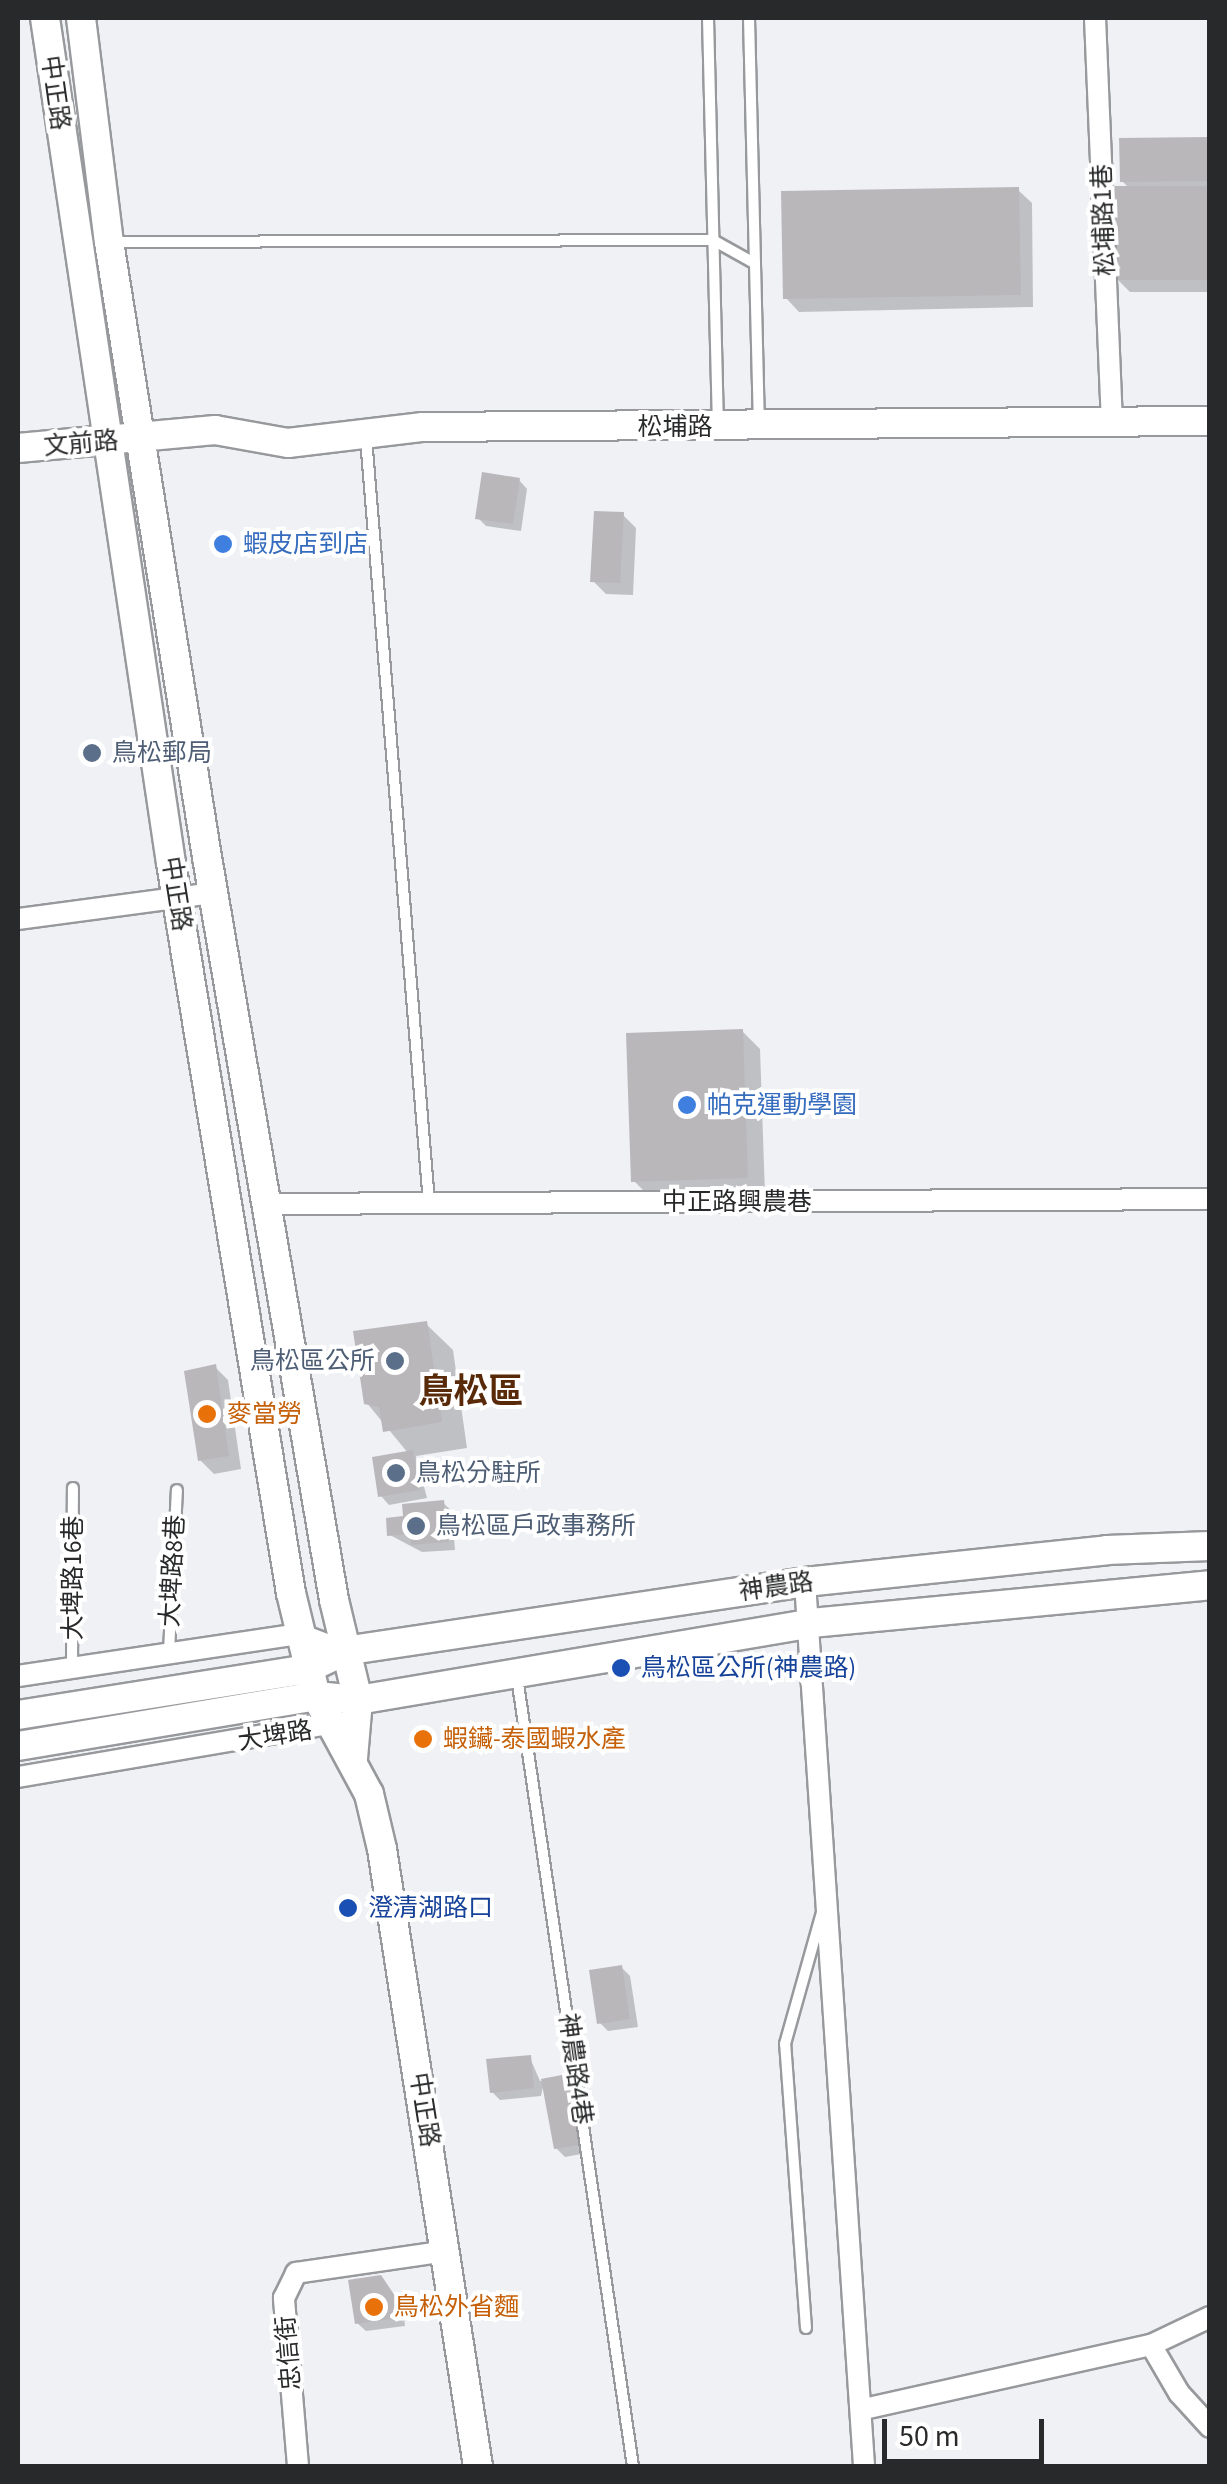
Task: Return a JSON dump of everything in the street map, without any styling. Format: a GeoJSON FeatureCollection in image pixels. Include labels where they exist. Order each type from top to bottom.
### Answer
{"type":"FeatureCollection","features":[{"type":"Feature","properties":{"kind":"main road","name":"中正路"},"geometry":{"type":"LineString","coordinates":[[44,18],[177,897],[300,1634],[312,1682],[353,1758],[382,1849],[478,2466]]}},
{"type":"Feature","properties":{"kind":"main road","name":"中正路"},"geometry":{"type":"LineString","coordinates":[[81,18],[109,242],[144,438],[213,892],[344,1650],[358,1700],[353,1758]]}},
{"type":"Feature","properties":{"kind":"main road","name":"松埔路"},"geometry":{"type":"LineString","coordinates":[[144,438],[215,430],[288,443],[366,437],[423,427],[718,428],[1210,421]]}},
{"type":"Feature","properties":{"kind":"main road","name":"文前路"},"geometry":{"type":"LineString","coordinates":[[18,448],[144,438]]}},
{"type":"Feature","properties":{"kind":"main road","name":"神農路"},"geometry":{"type":"LineString","coordinates":[[344,1650],[805,1582],[1108,1550],[1210,1546]]}},
{"type":"Feature","properties":{"kind":"main road","name":"神農路"},"geometry":{"type":"LineString","coordinates":[[358,1700],[811,1622],[1210,1585]]}},
{"type":"Feature","properties":{"kind":"main road","name":"大埤路"},"geometry":{"type":"LineString","coordinates":[[18,1746],[312,1682],[344,1650]]}},
{"type":"Feature","properties":{"kind":"main road","name":"大埤路"},"geometry":{"type":"LineString","coordinates":[[18,1715],[312,1682],[358,1700]]}},
{"type":"Feature","properties":{"kind":"street","name":"松埔路1巷"},"geometry":{"type":"LineString","coordinates":[[1094,18],[1112,422]]}},
{"type":"Feature","properties":{"kind":"street"},"geometry":{"type":"LineString","coordinates":[[18,919],[213,892]]}},
{"type":"Feature","properties":{"kind":"street","name":"中正路興農巷"},"geometry":{"type":"LineString","coordinates":[[266,1204],[1210,1199]]}},
{"type":"Feature","properties":{"kind":"street"},"geometry":{"type":"LineString","coordinates":[[805,1582],[811,1622],[864,2409],[864,2466]]}},
{"type":"Feature","properties":{"kind":"street"},"geometry":{"type":"LineString","coordinates":[[18,1676],[300,1634],[344,1650]]}},
{"type":"Feature","properties":{"kind":"street","name":"大埤路"},"geometry":{"type":"LineString","coordinates":[[18,1776],[335,1727],[358,1700]]}},
{"type":"Feature","properties":{"kind":"street","name":"忠信街"},"geometry":{"type":"LineString","coordinates":[[298,2466],[284,2298],[296,2273],[446,2251]]}},
{"type":"Feature","properties":{"kind":"street"},"geometry":{"type":"LineString","coordinates":[[864,2409],[1151,2345],[1210,2317]]}},
{"type":"Feature","properties":{"kind":"street"},"geometry":{"type":"LineString","coordinates":[[1151,2345],[1210,2428]]}},
{"type":"Feature","properties":{"kind":"lane"},"geometry":{"type":"LineString","coordinates":[[708,18],[718,428]]}},
{"type":"Feature","properties":{"kind":"lane"},"geometry":{"type":"LineString","coordinates":[[749,18],[760,426]]}},
{"type":"Feature","properties":{"kind":"lane"},"geometry":{"type":"LineString","coordinates":[[109,242],[714,240],[754,264]]}},
{"type":"Feature","properties":{"kind":"lane"},"geometry":{"type":"LineString","coordinates":[[366,437],[429,1204]]}},
{"type":"Feature","properties":{"kind":"lane","name":"大埤路16巷"},"geometry":{"type":"LineString","coordinates":[[72,1668],[73,1488]]}},
{"type":"Feature","properties":{"kind":"lane","name":"大埤路8巷"},"geometry":{"type":"LineString","coordinates":[[169,1652],[177,1490]]}},
{"type":"Feature","properties":{"kind":"lane","name":"神農路4巷"},"geometry":{"type":"LineString","coordinates":[[516,1671],[633,2466]]}},
{"type":"Feature","properties":{"kind":"lane"},"geometry":{"type":"LineString","coordinates":[[806,2328],[785,2044],[829,1888]]}},
{"type":"Feature","properties":{"kind":"building"},"geometry":{"type":"Polygon","coordinates":[[[1210,137],[1210,181],[1120,182],[1119,138],[1210,137]]]}},
{"type":"Feature","properties":{"kind":"building"},"geometry":{"type":"Polygon","coordinates":[[[1114,186],[1210,186],[1210,280],[1114,280],[1114,186]]]}},
{"type":"Feature","properties":{"kind":"building"},"geometry":{"type":"Polygon","coordinates":[[[1019,187],[1021,295],[783,299],[781,191],[1019,187]]]}},
{"type":"Feature","properties":{"kind":"building"},"geometry":{"type":"Polygon","coordinates":[[[482,472],[520,478],[513,524],[475,519],[482,472]]]}},
{"type":"Feature","properties":{"kind":"building"},"geometry":{"type":"Polygon","coordinates":[[[594,511],[624,512],[620,583],[590,582],[594,511]]]}},
{"type":"Feature","properties":{"kind":"building","name":"帕克運動學園"},"geometry":{"type":"Polygon","coordinates":[[[743,1029],[748,1178],[631,1182],[626,1033],[743,1029]]]}},
{"type":"Feature","properties":{"kind":"building","name":"鳥松區公所"},"geometry":{"type":"Polygon","coordinates":[[[427,1321],[442,1422],[383,1432],[379,1407],[364,1404],[353,1331],[427,1321]]]}},
{"type":"Feature","properties":{"kind":"building","name":"麥當勞"},"geometry":{"type":"Polygon","coordinates":[[[216,1364],[229,1456],[198,1461],[184,1371],[216,1364]]]}},
{"type":"Feature","properties":{"kind":"building","name":"鳥松分駐所"},"geometry":{"type":"Polygon","coordinates":[[[413,1450],[420,1490],[378,1497],[372,1457],[413,1450]]]}},
{"type":"Feature","properties":{"kind":"building","name":"鳥松區戶政事務所"},"geometry":{"type":"Polygon","coordinates":[[[444,1500],[448,1542],[411,1545],[410,1534],[387,1536],[386,1518],[403,1516],[402,1504],[444,1500]]]}},
{"type":"Feature","properties":{"kind":"building"},"geometry":{"type":"Polygon","coordinates":[[[622,1965],[630,2019],[597,2024],[589,1970],[622,1965]]]}},
{"type":"Feature","properties":{"kind":"building"},"geometry":{"type":"Polygon","coordinates":[[[531,2055],[534,2088],[490,2093],[486,2059],[531,2055]]]}},
{"type":"Feature","properties":{"kind":"building"},"geometry":{"type":"Polygon","coordinates":[[[567,2074],[580,2145],[554,2149],[541,2079],[567,2074]]]}},
{"type":"Feature","properties":{"kind":"building","name":"鳥松外省麵"},"geometry":{"type":"Polygon","coordinates":[[[381,2275],[395,2296],[398,2318],[355,2324],[348,2280],[381,2275]]]}},
{"type":"Feature","properties":{"kind":"place","name":"蝦皮店到店"},"geometry":{"type":"Point","coordinates":[223,544]}},
{"type":"Feature","properties":{"kind":"place","name":"鳥松郵局"},"geometry":{"type":"Point","coordinates":[92,753]}},
{"type":"Feature","properties":{"kind":"place","name":"帕克運動學園"},"geometry":{"type":"Point","coordinates":[687,1105]}},
{"type":"Feature","properties":{"kind":"place","name":"鳥松區公所"},"geometry":{"type":"Point","coordinates":[395,1361]}},
{"type":"Feature","properties":{"kind":"place","name":"麥當勞"},"geometry":{"type":"Point","coordinates":[207,1414]}},
{"type":"Feature","properties":{"kind":"place","name":"鳥松分駐所"},"geometry":{"type":"Point","coordinates":[396,1473]}},
{"type":"Feature","properties":{"kind":"place","name":"鳥松區戶政事務所"},"geometry":{"type":"Point","coordinates":[416,1526]}},
{"type":"Feature","properties":{"kind":"place","name":"鳥松區公所(神農路)"},"geometry":{"type":"Point","coordinates":[621,1668]}},
{"type":"Feature","properties":{"kind":"place","name":"蝦鑶-泰國蝦水產"},"geometry":{"type":"Point","coordinates":[423,1739]}},
{"type":"Feature","properties":{"kind":"place","name":"澄清湖路口"},"geometry":{"type":"Point","coordinates":[348,1908]}},
{"type":"Feature","properties":{"kind":"place","name":"鳥松外省麵"},"geometry":{"type":"Point","coordinates":[374,2307]}},
{"type":"Feature","properties":{"kind":"district","name":"鳥松區"},"geometry":{"type":"Point","coordinates":[471,1392]}}]}
